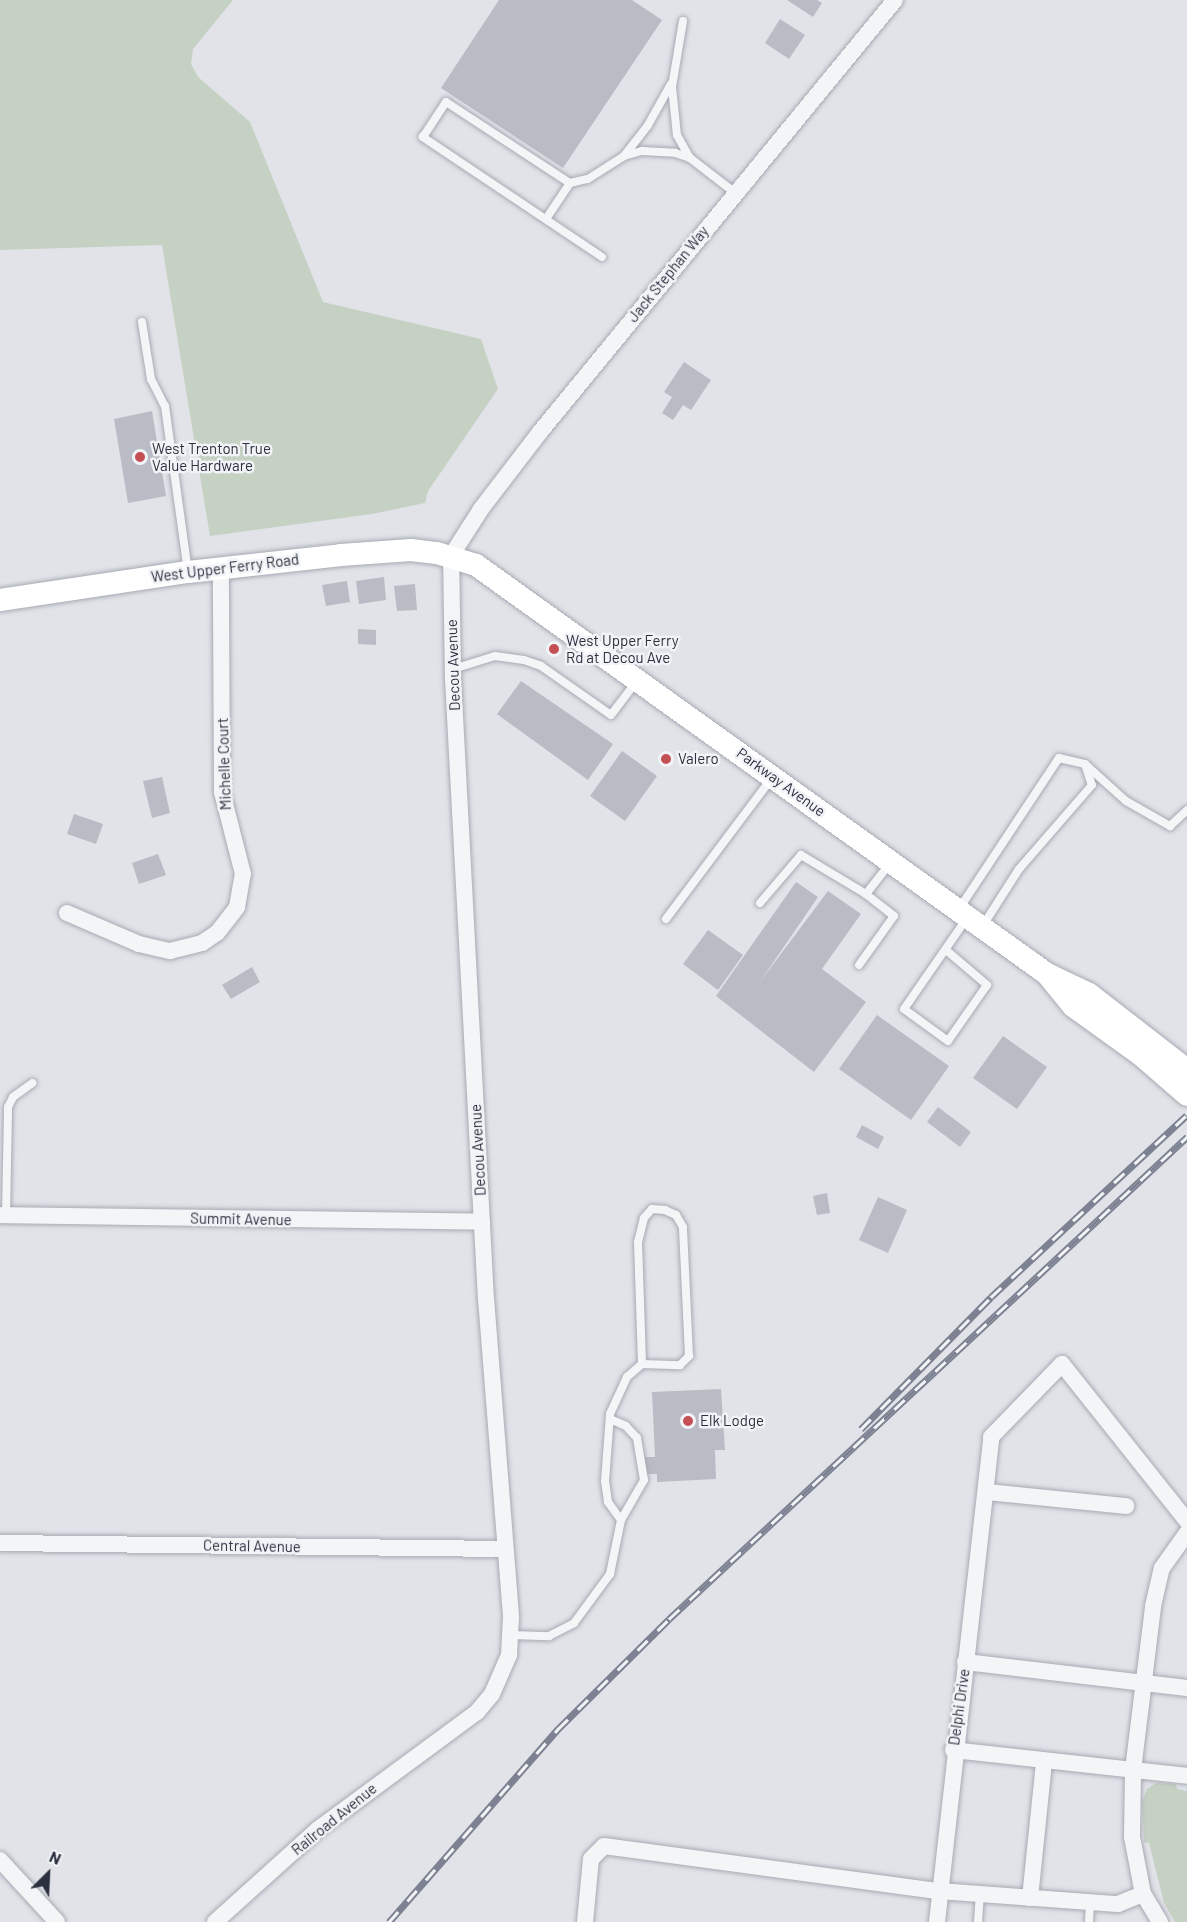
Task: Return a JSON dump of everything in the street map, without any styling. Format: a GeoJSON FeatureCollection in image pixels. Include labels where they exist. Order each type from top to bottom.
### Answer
{"type":"FeatureCollection","features":[{"type":"Feature","properties":{"kind":"main road","name":"West Upper Ferry Road"},"geometry":{"type":"LineString","coordinates":[[0,600],[221,568],[411,550],[451,556]]}},
{"type":"Feature","properties":{"kind":"main road","name":"Parkway Avenue"},"geometry":{"type":"LineString","coordinates":[[451,556],[498,578],[1047,974],[1089,994],[1187,1070]]}},
{"type":"Feature","properties":{"kind":"main road","name":"Parkway Avenue"},"geometry":{"type":"LineString","coordinates":[[1047,974],[1073,1006],[1141,1055],[1187,1095]]}},
{"type":"Feature","properties":{"kind":"street","name":"Jack Stephan Way"},"geometry":{"type":"LineString","coordinates":[[451,556],[481,508],[540,432],[734,192],[895,0]]}},
{"type":"Feature","properties":{"kind":"street","name":"Decou Avenue"},"geometry":{"type":"LineString","coordinates":[[451,556],[453,669],[482,1222],[511,1635],[502,1675],[492,1694],[460,1726]]}},
{"type":"Feature","properties":{"kind":"street","name":"Michelle Court"},"geometry":{"type":"LineString","coordinates":[[67,913],[138,944],[170,951],[202,943],[217,933],[237,907],[243,874],[222,792],[221,568]]}},
{"type":"Feature","properties":{"kind":"street","name":"Summit Avenue"},"geometry":{"type":"LineString","coordinates":[[3,1215],[482,1222]]}},
{"type":"Feature","properties":{"kind":"street","name":"Delphi Drive"},"geometry":{"type":"LineString","coordinates":[[937,1922],[953,1749],[988,1492],[991,1437],[1062,1364],[1187,1521]]}},
{"type":"Feature","properties":{"kind":"street"},"geometry":{"type":"LineString","coordinates":[[988,1492],[1126,1506]]}},
{"type":"Feature","properties":{"kind":"street"},"geometry":{"type":"LineString","coordinates":[[1160,1922],[1143,1894],[1132,1837],[1133,1770],[1143,1683],[1162,1568],[1187,1533]]}},
{"type":"Feature","properties":{"kind":"street","name":"Central Avenue"},"geometry":{"type":"LineString","coordinates":[[0,1543],[505,1549]]}},
{"type":"Feature","properties":{"kind":"street"},"geometry":{"type":"LineString","coordinates":[[965,1662],[1187,1688]]}},
{"type":"Feature","properties":{"kind":"street","name":"Railroad Avenue"},"geometry":{"type":"LineString","coordinates":[[215,1922],[317,1830],[460,1726]]}},
{"type":"Feature","properties":{"kind":"street"},"geometry":{"type":"LineString","coordinates":[[953,1749],[1044,1762],[1187,1776]]}},
{"type":"Feature","properties":{"kind":"street"},"geometry":{"type":"LineString","coordinates":[[1030,1898],[1044,1762]]}},
{"type":"Feature","properties":{"kind":"street"},"geometry":{"type":"LineString","coordinates":[[585,1922],[591,1859],[604,1846],[939,1891],[1118,1904],[1143,1894]]}},
{"type":"Feature","properties":{"kind":"street"},"geometry":{"type":"LineString","coordinates":[[0,1860],[57,1922]]}},
{"type":"Feature","properties":{"kind":"lane"},"geometry":{"type":"LineString","coordinates":[[683,21],[672,80],[676,135],[690,158],[734,192]]}},
{"type":"Feature","properties":{"kind":"lane"},"geometry":{"type":"LineString","coordinates":[[546,219],[570,183],[588,179],[624,156],[648,125],[672,80]]}},
{"type":"Feature","properties":{"kind":"lane"},"geometry":{"type":"LineString","coordinates":[[570,183],[446,102],[423,137],[602,256]]}},
{"type":"Feature","properties":{"kind":"lane"},"geometry":{"type":"LineString","coordinates":[[624,156],[657,150],[690,158]]}},
{"type":"Feature","properties":{"kind":"lane"},"geometry":{"type":"LineString","coordinates":[[142,322],[151,379],[165,406],[188,572]]}},
{"type":"Feature","properties":{"kind":"lane"},"geometry":{"type":"LineString","coordinates":[[453,669],[495,656],[524,660],[541,666],[611,715],[638,679]]}},
{"type":"Feature","properties":{"kind":"lane"},"geometry":{"type":"LineString","coordinates":[[946,950],[987,985],[948,1041],[904,1009],[946,950],[969,918],[1059,758],[1085,764],[1126,801],[1170,826],[1187,810]]}},
{"type":"Feature","properties":{"kind":"lane"},"geometry":{"type":"LineString","coordinates":[[969,918],[1019,869],[1092,785],[1085,764]]}},
{"type":"Feature","properties":{"kind":"lane"},"geometry":{"type":"LineString","coordinates":[[666,919],[773,777]]}},
{"type":"Feature","properties":{"kind":"lane"},"geometry":{"type":"LineString","coordinates":[[760,903],[801,855],[866,894],[894,916],[859,965]]}},
{"type":"Feature","properties":{"kind":"lane"},"geometry":{"type":"LineString","coordinates":[[866,894],[891,862]]}},
{"type":"Feature","properties":{"kind":"lane"},"geometry":{"type":"LineString","coordinates":[[3,1215],[8,1107],[13,1096],[32,1083]]}},
{"type":"Feature","properties":{"kind":"lane"},"geometry":{"type":"LineString","coordinates":[[621,1520],[608,1503],[605,1481],[610,1419],[627,1377],[642,1364],[680,1365],[690,1349],[683,1227],[676,1215],[665,1210],[652,1209],[644,1218],[639,1235],[642,1364]]}},
{"type":"Feature","properties":{"kind":"lane"},"geometry":{"type":"LineString","coordinates":[[511,1635],[549,1636],[574,1623],[588,1608],[610,1574],[621,1520],[644,1480],[642,1454],[637,1438],[626,1426],[610,1419]]}},
{"type":"Feature","properties":{"kind":"lane"},"geometry":{"type":"LineString","coordinates":[[978,1922],[980,1894]]}},
{"type":"Feature","properties":{"kind":"lane"},"geometry":{"type":"LineString","coordinates":[[1089,1922],[1090,1903]]}},
{"type":"Feature","properties":{"kind":"green space"},"geometry":{"type":"Polygon","coordinates":[[[0,0],[233,0],[193,49],[191,64],[198,77],[250,122],[323,302],[481,339],[498,389],[428,491],[425,503],[372,514],[210,536],[162,245],[0,250],[0,0]]]}},
{"type":"Feature","properties":{"kind":"green space"},"geometry":{"type":"Polygon","coordinates":[[[1156,1783],[1176,1784],[1177,1789],[1187,1791],[1187,1922],[1175,1922],[1164,1903],[1149,1843],[1144,1842],[1142,1802],[1147,1789],[1156,1783]]]}},
{"type":"Feature","properties":{"kind":"building"},"geometry":{"type":"Polygon","coordinates":[[[499,0],[632,0],[662,20],[563,168],[441,88],[499,0]]]}},
{"type":"Feature","properties":{"kind":"building"},"geometry":{"type":"Polygon","coordinates":[[[787,0],[817,0],[822,3],[813,17],[787,0]]]}},
{"type":"Feature","properties":{"kind":"building"},"geometry":{"type":"Polygon","coordinates":[[[780,19],[805,35],[789,59],[765,43],[780,19]]]}},
{"type":"Feature","properties":{"kind":"building"},"geometry":{"type":"Polygon","coordinates":[[[684,362],[711,380],[691,410],[683,405],[673,420],[662,413],[672,397],[664,392],[684,362]]]}},
{"type":"Feature","properties":{"kind":"building","name":"West Trenton True Value Hardware"},"geometry":{"type":"Polygon","coordinates":[[[152,411],[166,496],[128,503],[114,419],[152,411]]]}},
{"type":"Feature","properties":{"kind":"building"},"geometry":{"type":"Polygon","coordinates":[[[384,577],[386,600],[359,604],[356,581],[384,577]]]}},
{"type":"Feature","properties":{"kind":"building"},"geometry":{"type":"Polygon","coordinates":[[[347,581],[350,602],[326,606],[322,585],[347,581]]]}},
{"type":"Feature","properties":{"kind":"building"},"geometry":{"type":"Polygon","coordinates":[[[415,584],[417,610],[397,611],[394,586],[415,584]]]}},
{"type":"Feature","properties":{"kind":"building"},"geometry":{"type":"Polygon","coordinates":[[[358,629],[376,630],[376,645],[358,644],[358,629]]]}},
{"type":"Feature","properties":{"kind":"building"},"geometry":{"type":"Polygon","coordinates":[[[521,681],[613,744],[588,780],[497,714],[521,681]]]}},
{"type":"Feature","properties":{"kind":"building"},"geometry":{"type":"Polygon","coordinates":[[[622,751],[657,776],[625,821],[590,796],[622,751]]]}},
{"type":"Feature","properties":{"kind":"building"},"geometry":{"type":"Polygon","coordinates":[[[162,777],[170,813],[152,818],[143,781],[162,777]]]}},
{"type":"Feature","properties":{"kind":"building"},"geometry":{"type":"Polygon","coordinates":[[[74,814],[103,824],[96,844],[67,834],[74,814]]]}},
{"type":"Feature","properties":{"kind":"building"},"geometry":{"type":"Polygon","coordinates":[[[158,854],[166,875],[139,884],[132,863],[158,854]]]}},
{"type":"Feature","properties":{"kind":"building"},"geometry":{"type":"Polygon","coordinates":[[[796,882],[818,897],[759,983],[828,891],[861,914],[822,969],[866,1002],[814,1072],[716,996],[796,882]]]}},
{"type":"Feature","properties":{"kind":"building"},"geometry":{"type":"Polygon","coordinates":[[[708,930],[743,955],[718,990],[683,964],[708,930]]]}},
{"type":"Feature","properties":{"kind":"building"},"geometry":{"type":"Polygon","coordinates":[[[252,967],[260,982],[231,999],[222,985],[252,967]]]}},
{"type":"Feature","properties":{"kind":"building"},"geometry":{"type":"Polygon","coordinates":[[[877,1015],[949,1066],[911,1120],[839,1069],[877,1015]]]}},
{"type":"Feature","properties":{"kind":"building"},"geometry":{"type":"Polygon","coordinates":[[[1003,1036],[1047,1067],[1017,1109],[973,1078],[1003,1036]]]}},
{"type":"Feature","properties":{"kind":"building"},"geometry":{"type":"Polygon","coordinates":[[[938,1107],[971,1132],[960,1147],[927,1122],[938,1107]]]}},
{"type":"Feature","properties":{"kind":"building"},"geometry":{"type":"Polygon","coordinates":[[[862,1125],[884,1137],[878,1149],[856,1137],[862,1125]]]}},
{"type":"Feature","properties":{"kind":"building"},"geometry":{"type":"Polygon","coordinates":[[[827,1193],[830,1213],[817,1215],[813,1196],[827,1193]]]}},
{"type":"Feature","properties":{"kind":"building"},"geometry":{"type":"Polygon","coordinates":[[[878,1197],[907,1210],[888,1253],[859,1240],[878,1197]]]}},
{"type":"Feature","properties":{"kind":"building","name":"Elk Lodge"},"geometry":{"type":"Polygon","coordinates":[[[721,1389],[725,1450],[715,1450],[716,1479],[657,1482],[657,1474],[646,1474],[645,1457],[655,1457],[652,1392],[721,1389]]]}},
{"type":"Feature","properties":{"kind":"railway"},"geometry":{"type":"LineString","coordinates":[[861,1429],[991,1297],[1187,1115]]}},
{"type":"Feature","properties":{"kind":"railway"},"geometry":{"type":"LineString","coordinates":[[389,1922],[558,1729],[669,1619],[1187,1137]]}},
{"type":"Feature","properties":{"kind":"place","name":"West Trenton True Value Hardware"},"geometry":{"type":"Point","coordinates":[140,457]}},
{"type":"Feature","properties":{"kind":"place","name":"West Upper Ferry Rd at Decou Ave"},"geometry":{"type":"Point","coordinates":[554,649]}},
{"type":"Feature","properties":{"kind":"place","name":"Valero"},"geometry":{"type":"Point","coordinates":[666,759]}},
{"type":"Feature","properties":{"kind":"place","name":"Elk Lodge"},"geometry":{"type":"Point","coordinates":[688,1421]}}]}
